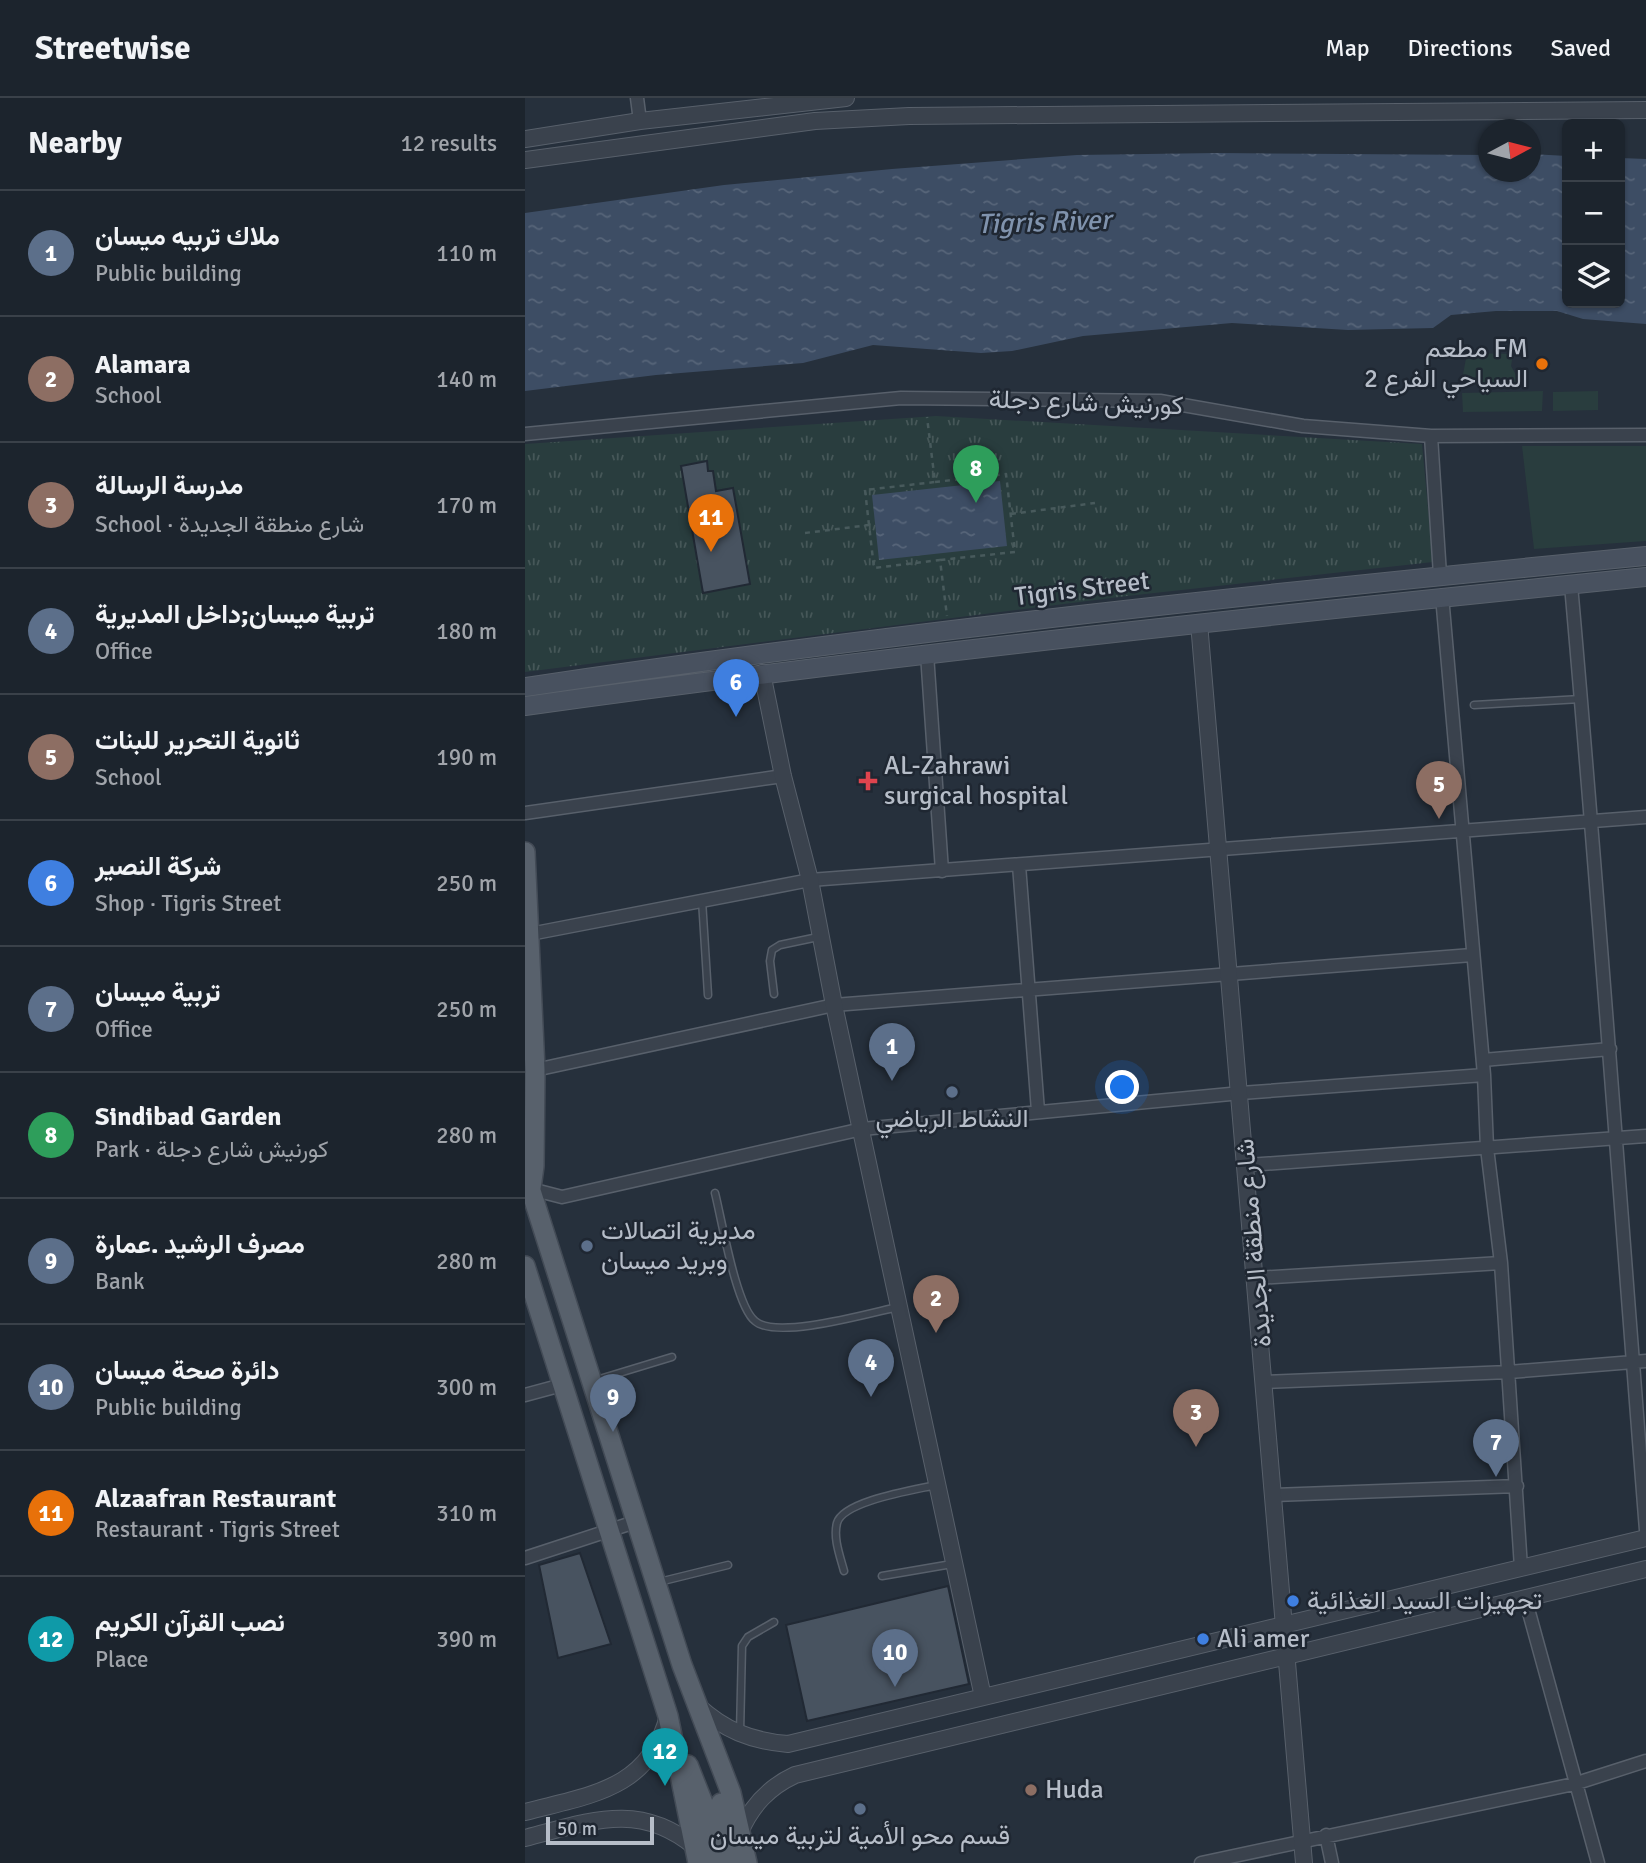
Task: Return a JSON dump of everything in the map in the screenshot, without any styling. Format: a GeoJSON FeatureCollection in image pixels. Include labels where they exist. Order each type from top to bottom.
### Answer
{"type":"FeatureCollection","features":[{"type":"Feature","properties":{"kind":"main road","name":"Tigris Street"},"geometry":{"type":"LineString","coordinates":[[525,687],[755,653],[1440,575],[1646,556]]}},
{"type":"Feature","properties":{"kind":"main road","name":"Tigris Street"},"geometry":{"type":"LineString","coordinates":[[525,706],[762,673],[927,654],[1442,596],[1646,578]]}},
{"type":"Feature","properties":{"kind":"main road"},"geometry":{"type":"LineString","coordinates":[[755,653],[762,673]]}},
{"type":"Feature","properties":{"kind":"main road"},"geometry":{"type":"LineString","coordinates":[[525,852],[535,1070],[534,1166],[528,1181],[695,1703],[715,1848]]}},
{"type":"Feature","properties":{"kind":"main road"},"geometry":{"type":"LineString","coordinates":[[525,1266],[675,1743],[715,1848],[731,1863]]}},
{"type":"Feature","properties":{"kind":"main road"},"geometry":{"type":"LineString","coordinates":[[715,1848],[747,1863]]}},
{"type":"Feature","properties":{"kind":"street"},"geometry":{"type":"LineString","coordinates":[[637,98],[640,121]]}},
{"type":"Feature","properties":{"kind":"street"},"geometry":{"type":"LineString","coordinates":[[525,139],[640,121],[837,98]]}},
{"type":"Feature","properties":{"kind":"street"},"geometry":{"type":"LineString","coordinates":[[525,160],[815,121],[1419,104],[1556,104],[1646,110]]}},
{"type":"Feature","properties":{"kind":"street","name":"كورنيش شارع دجلة"},"geometry":{"type":"LineString","coordinates":[[525,434],[901,398],[1160,401],[1303,426],[1431,436],[1646,435]]}},
{"type":"Feature","properties":{"kind":"street"},"geometry":{"type":"LineString","coordinates":[[1431,436],[1440,575]]}},
{"type":"Feature","properties":{"kind":"street"},"geometry":{"type":"LineString","coordinates":[[1571,585],[1593,820],[1614,1138],[1639,1361],[1646,1530]]}},
{"type":"Feature","properties":{"kind":"street"},"geometry":{"type":"LineString","coordinates":[[1442,596],[1483,1060],[1487,1148],[1501,1263],[1521,1568]]}},
{"type":"Feature","properties":{"kind":"street","name":"شارع منطقة الجديدة"},"geometry":{"type":"LineString","coordinates":[[1199,623],[1248,1165],[1304,1863]]}},
{"type":"Feature","properties":{"kind":"street"},"geometry":{"type":"LineString","coordinates":[[927,654],[942,871]]}},
{"type":"Feature","properties":{"kind":"street"},"geometry":{"type":"LineString","coordinates":[[762,673],[783,776],[810,880],[834,1005],[983,1697]]}},
{"type":"Feature","properties":{"kind":"street"},"geometry":{"type":"LineString","coordinates":[[525,813],[783,776]]}},
{"type":"Feature","properties":{"kind":"street"},"geometry":{"type":"LineString","coordinates":[[530,934],[810,880],[1646,817]]}},
{"type":"Feature","properties":{"kind":"street"},"geometry":{"type":"LineString","coordinates":[[1019,866],[1038,1111]]}},
{"type":"Feature","properties":{"kind":"street"},"geometry":{"type":"LineString","coordinates":[[535,1070],[834,1005],[1231,976],[1472,955]]}},
{"type":"Feature","properties":{"kind":"street"},"geometry":{"type":"LineString","coordinates":[[1483,1060],[1610,1049]]}},
{"type":"Feature","properties":{"kind":"street"},"geometry":{"type":"LineString","coordinates":[[528,1181],[562,1197],[862,1129],[1241,1093],[1484,1075]]}},
{"type":"Feature","properties":{"kind":"street"},"geometry":{"type":"LineString","coordinates":[[1248,1165],[1646,1136]]}},
{"type":"Feature","properties":{"kind":"street"},"geometry":{"type":"LineString","coordinates":[[1257,1278],[1501,1263]]}},
{"type":"Feature","properties":{"kind":"street"},"geometry":{"type":"LineString","coordinates":[[1265,1382],[1509,1372],[1639,1361]]}},
{"type":"Feature","properties":{"kind":"street"},"geometry":{"type":"LineString","coordinates":[[525,1395],[562,1385]]}},
{"type":"Feature","properties":{"kind":"street"},"geometry":{"type":"LineString","coordinates":[[1274,1495],[1517,1486]]}},
{"type":"Feature","properties":{"kind":"street"},"geometry":{"type":"LineString","coordinates":[[525,1558],[638,1521]]}},
{"type":"Feature","properties":{"kind":"street"},"geometry":{"type":"LineString","coordinates":[[695,1703],[716,1722],[740,1735],[788,1744],[1646,1538]]}},
{"type":"Feature","properties":{"kind":"street"},"geometry":{"type":"LineString","coordinates":[[525,1838],[611,1818],[651,1821],[715,1848],[766,1793],[796,1775],[1646,1569]]}},
{"type":"Feature","properties":{"kind":"street"},"geometry":{"type":"LineString","coordinates":[[1525,1598],[1574,1784],[1598,1863]]}},
{"type":"Feature","properties":{"kind":"street"},"geometry":{"type":"LineString","coordinates":[[525,1812],[603,1791],[627,1779],[646,1762],[660,1740],[668,1716]]}},
{"type":"Feature","properties":{"kind":"street"},"geometry":{"type":"LineString","coordinates":[[788,1744],[796,1775]]}},
{"type":"Feature","properties":{"kind":"street"},"geometry":{"type":"LineString","coordinates":[[1201,1863],[1574,1784],[1646,1761]]}},
{"type":"Feature","properties":{"kind":"street"},"geometry":{"type":"LineString","coordinates":[[603,1791],[611,1818]]}},
{"type":"Feature","properties":{"kind":"street"},"geometry":{"type":"LineString","coordinates":[[1326,1835],[1332,1863]]}},
{"type":"Feature","properties":{"kind":"lane"},"geometry":{"type":"LineString","coordinates":[[1474,705],[1581,699]]}},
{"type":"Feature","properties":{"kind":"lane"},"geometry":{"type":"LineString","coordinates":[[702,901],[708,995]]}},
{"type":"Feature","properties":{"kind":"lane"},"geometry":{"type":"LineString","coordinates":[[774,994],[769,961],[772,950],[780,945],[820,936]]}},
{"type":"Feature","properties":{"kind":"lane"},"geometry":{"type":"LineString","coordinates":[[715,1194],[744,1308],[756,1323],[775,1328],[803,1326],[900,1307]]}},
{"type":"Feature","properties":{"kind":"lane"},"geometry":{"type":"LineString","coordinates":[[593,1381],[672,1357]]}},
{"type":"Feature","properties":{"kind":"lane"},"geometry":{"type":"LineString","coordinates":[[844,1571],[836,1537],[838,1520],[848,1508],[938,1484]]}},
{"type":"Feature","properties":{"kind":"lane"},"geometry":{"type":"LineString","coordinates":[[882,1576],[954,1563]]}},
{"type":"Feature","properties":{"kind":"lane"},"geometry":{"type":"LineString","coordinates":[[657,1583],[728,1565]]}},
{"type":"Feature","properties":{"kind":"lane"},"geometry":{"type":"LineString","coordinates":[[740,1735],[743,1646],[748,1637],[774,1622]]}},
{"type":"Feature","properties":{"kind":"path"},"geometry":{"type":"LineString","coordinates":[[927,417],[935,482]]}},
{"type":"Feature","properties":{"kind":"path"},"geometry":{"type":"LineString","coordinates":[[1006,474],[1015,552],[874,568],[865,490],[935,482],[1006,474]]}},
{"type":"Feature","properties":{"kind":"path"},"geometry":{"type":"LineString","coordinates":[[1011,514],[1095,503]]}},
{"type":"Feature","properties":{"kind":"path"},"geometry":{"type":"LineString","coordinates":[[805,533],[869,526]]}},
{"type":"Feature","properties":{"kind":"path"},"geometry":{"type":"LineString","coordinates":[[940,560],[947,619]]}},
{"type":"Feature","properties":{"kind":"green space"},"geometry":{"type":"Polygon","coordinates":[[[1467,353],[1513,354],[1511,366],[1521,384],[1461,385],[1467,353]]]}},
{"type":"Feature","properties":{"kind":"green space"},"geometry":{"type":"Polygon","coordinates":[[[1543,391],[1542,411],[1463,412],[1462,393],[1543,391]]]}},
{"type":"Feature","properties":{"kind":"green space"},"geometry":{"type":"Polygon","coordinates":[[[1598,391],[1598,410],[1553,411],[1553,392],[1598,391]]]}},
{"type":"Feature","properties":{"kind":"green space"},"geometry":{"type":"Polygon","coordinates":[[[936,416],[1422,444],[1433,562],[1127,596],[525,672],[525,444],[936,416]]]}},
{"type":"Feature","properties":{"kind":"green space"},"geometry":{"type":"Polygon","coordinates":[[[1522,446],[1646,446],[1646,541],[1534,549],[1522,446]]]}},
{"type":"Feature","properties":{"kind":"water","name":"Tigris River"},"geometry":{"type":"Polygon","coordinates":[[[1077,155],[1478,155],[1478,182],[1541,182],[1541,155],[1562,156],[1562,308],[1625,308],[1625,158],[1646,159],[1646,324],[1583,319],[1557,311],[1496,311],[1451,315],[1433,328],[1348,330],[1232,323],[1083,336],[1012,351],[981,353],[873,345],[803,363],[656,375],[525,391],[525,213],[724,185],[1077,155]]]}},
{"type":"Feature","properties":{"kind":"water"},"geometry":{"type":"Polygon","coordinates":[[[1000,481],[1007,546],[879,560],[872,495],[1000,481]]]}},
{"type":"Feature","properties":{"kind":"building"},"geometry":{"type":"Polygon","coordinates":[[[707,461],[708,471],[713,471],[716,491],[733,488],[750,584],[703,593],[681,466],[707,461]]]}},
{"type":"Feature","properties":{"kind":"building"},"geometry":{"type":"Polygon","coordinates":[[[580,1553],[611,1644],[558,1658],[539,1565],[580,1553]]]}},
{"type":"Feature","properties":{"kind":"building"},"geometry":{"type":"Polygon","coordinates":[[[948,1586],[969,1684],[807,1721],[786,1625],[948,1586]]]}},
{"type":"Feature","properties":{"kind":"place","name":"مطعم FM السياحي الفرع 2"},"geometry":{"type":"Point","coordinates":[1542,364]}},
{"type":"Feature","properties":{"kind":"place","name":"Sindibad Garden"},"geometry":{"type":"Point","coordinates":[976,503]}},
{"type":"Feature","properties":{"kind":"place","name":"Alzaafran Restaurant"},"geometry":{"type":"Point","coordinates":[711,552]}},
{"type":"Feature","properties":{"kind":"place","name":"شركة النصير"},"geometry":{"type":"Point","coordinates":[736,717]}},
{"type":"Feature","properties":{"kind":"place","name":"AL-Zahrawi surgical hospital"},"geometry":{"type":"Point","coordinates":[868,781]}},
{"type":"Feature","properties":{"kind":"place","name":"ثانوية التحرير للبنات"},"geometry":{"type":"Point","coordinates":[1439,819]}},
{"type":"Feature","properties":{"kind":"place","name":"ملاك تربيه ميسان"},"geometry":{"type":"Point","coordinates":[892,1081]}},
{"type":"Feature","properties":{"kind":"place","name":"النشاط الرياضي"},"geometry":{"type":"Point","coordinates":[952,1092]}},
{"type":"Feature","properties":{"kind":"place","name":"مديرية اتصالات وبريد ميسان"},"geometry":{"type":"Point","coordinates":[587,1246]}},
{"type":"Feature","properties":{"kind":"place","name":"Alamara"},"geometry":{"type":"Point","coordinates":[936,1333]}},
{"type":"Feature","properties":{"kind":"place","name":"تربية ميسان;داخل المديرية"},"geometry":{"type":"Point","coordinates":[871,1397]}},
{"type":"Feature","properties":{"kind":"place","name":"مصرف الرشيد .عمارة"},"geometry":{"type":"Point","coordinates":[613,1432]}},
{"type":"Feature","properties":{"kind":"place","name":"مدرسة الرسالة"},"geometry":{"type":"Point","coordinates":[1196,1447]}},
{"type":"Feature","properties":{"kind":"place","name":"تربية ميسان"},"geometry":{"type":"Point","coordinates":[1496,1477]}},
{"type":"Feature","properties":{"kind":"place","name":"تجهيزات السيد الغذائية"},"geometry":{"type":"Point","coordinates":[1293,1601]}},
{"type":"Feature","properties":{"kind":"place","name":"Ali amer"},"geometry":{"type":"Point","coordinates":[1203,1639]}},
{"type":"Feature","properties":{"kind":"place","name":"دائرة صحة ميسان"},"geometry":{"type":"Point","coordinates":[895,1687]}},
{"type":"Feature","properties":{"kind":"place","name":"نصب القرآن الكريم"},"geometry":{"type":"Point","coordinates":[665,1786]}},
{"type":"Feature","properties":{"kind":"place","name":"Huda"},"geometry":{"type":"Point","coordinates":[1031,1790]}},
{"type":"Feature","properties":{"kind":"place","name":"قسم محو الأمية لتربية ميسان"},"geometry":{"type":"Point","coordinates":[860,1809]}}]}
